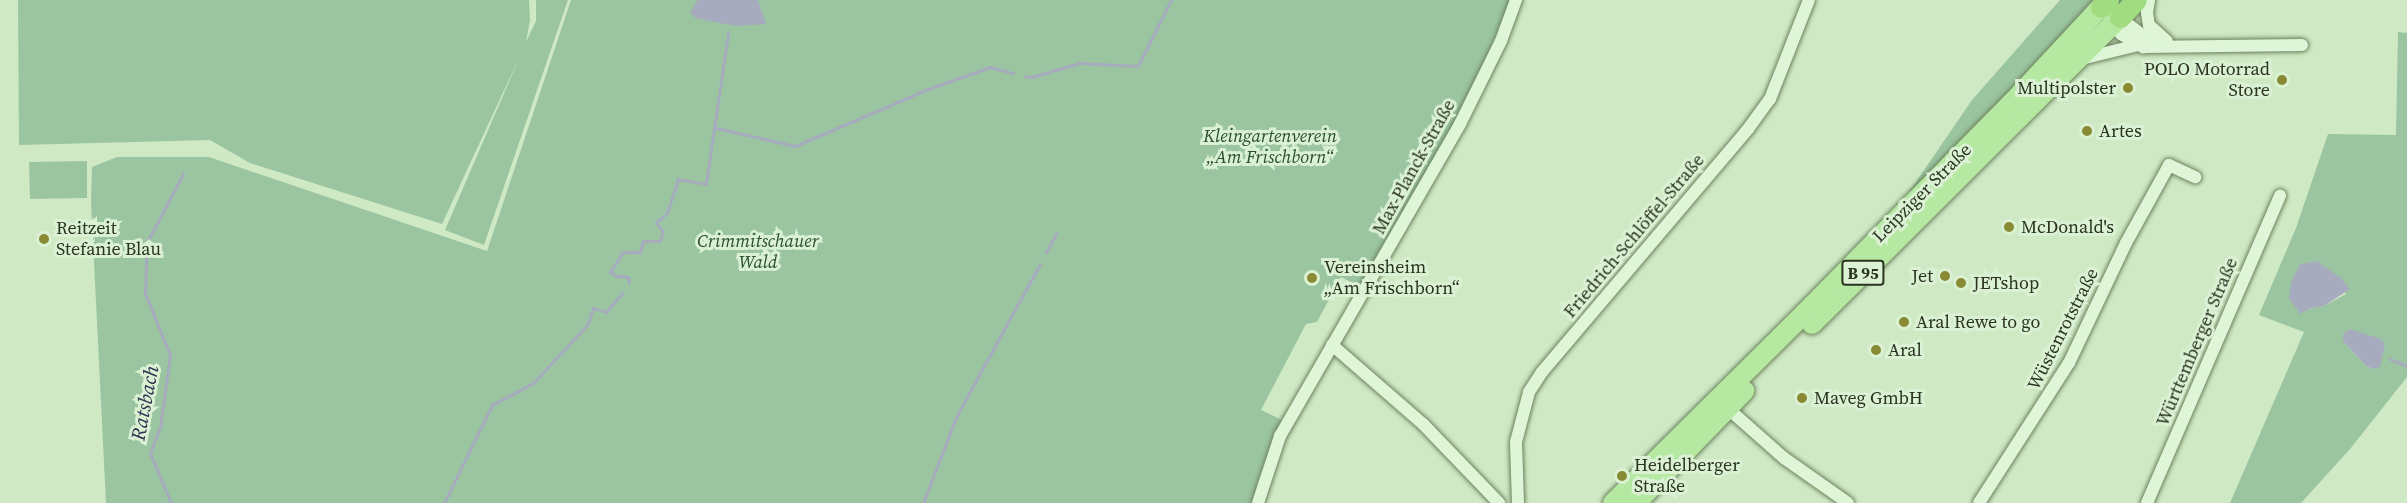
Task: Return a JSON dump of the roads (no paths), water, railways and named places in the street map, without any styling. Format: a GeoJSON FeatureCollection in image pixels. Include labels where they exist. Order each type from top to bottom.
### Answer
{"type":"FeatureCollection","features":[{"type":"Feature","properties":{"kind":"highway","name":"Leipziger Straße"},"geometry":{"type":"LineString","coordinates":[[2110,12],[2136,0]]}},
{"type":"Feature","properties":{"kind":"main road","name":"Leipziger Straße"},"geometry":{"type":"LineString","coordinates":[[1613,503],[1723,403],[2077,60],[2110,12]]}},
{"type":"Feature","properties":{"kind":"main road","name":"Leipziger Straße"},"geometry":{"type":"LineString","coordinates":[[1635,503],[1723,403],[1991,124],[2110,12]]}},
{"type":"Feature","properties":{"kind":"street","name":"Max-Planck-Straße"},"geometry":{"type":"LineString","coordinates":[[1258,503],[1280,436],[1460,124],[1501,41],[1516,0]]}},
{"type":"Feature","properties":{"kind":"street","name":"Friedrich-Schlöffel-Straße"},"geometry":{"type":"LineString","coordinates":[[1518,503],[1516,442],[1529,392],[1542,372],[1764,108],[1786,64],[1809,0]]}},
{"type":"Feature","properties":{"kind":"street"},"geometry":{"type":"LineString","coordinates":[[2149,0],[2147,13],[2149,25],[2154,32],[2175,47]]}},
{"type":"Feature","properties":{"kind":"street"},"geometry":{"type":"LineString","coordinates":[[2110,12],[2138,45]]}},
{"type":"Feature","properties":{"kind":"street"},"geometry":{"type":"LineString","coordinates":[[2110,12],[2147,38],[2175,47]]}},
{"type":"Feature","properties":{"kind":"street"},"geometry":{"type":"LineString","coordinates":[[2077,60],[2138,45],[2175,47],[2302,45]]}},
{"type":"Feature","properties":{"kind":"street","name":"Wüstenrotstraße"},"geometry":{"type":"LineString","coordinates":[[1979,503],[2069,363],[2126,243],[2169,165],[2195,177]]}},
{"type":"Feature","properties":{"kind":"street","name":"Württemberger Straße"},"geometry":{"type":"LineString","coordinates":[[2147,503],[2280,195]]}},
{"type":"Feature","properties":{"kind":"street"},"geometry":{"type":"LineString","coordinates":[[1332,345],[1423,424],[1499,503]]}},
{"type":"Feature","properties":{"kind":"street"},"geometry":{"type":"LineString","coordinates":[[1723,403],[1784,458],[1848,503]]}},
{"type":"Feature","properties":{"kind":"water"},"geometry":{"type":"Polygon","coordinates":[[[698,0],[758,0],[766,24],[735,26],[695,18],[690,12],[698,0]]]}},
{"type":"Feature","properties":{"kind":"water"},"geometry":{"type":"Polygon","coordinates":[[[2317,261],[2341,278],[2350,289],[2324,306],[2308,309],[2300,314],[2289,298],[2291,282],[2300,264],[2317,261]]]}},
{"type":"Feature","properties":{"kind":"water"},"geometry":{"type":"Polygon","coordinates":[[[2350,329],[2381,339],[2385,344],[2380,367],[2373,369],[2365,365],[2343,341],[2343,334],[2350,329]]]}},
{"type":"Feature","properties":{"kind":"waterway"},"geometry":{"type":"LineString","coordinates":[[1025,76],[1032,77],[1080,63],[1138,66],[1171,0]]}},
{"type":"Feature","properties":{"kind":"waterway"},"geometry":{"type":"LineString","coordinates":[[629,283],[628,277],[617,276],[610,272],[623,252],[640,252],[643,241],[660,241],[663,232],[656,222],[667,213],[678,179],[706,184],[728,33]]}},
{"type":"Feature","properties":{"kind":"waterway"},"geometry":{"type":"LineString","coordinates":[[716,128],[795,146],[928,89],[990,67],[1013,73]]}},
{"type":"Feature","properties":{"kind":"waterway","name":"Ratsbach"},"geometry":{"type":"LineString","coordinates":[[171,503],[150,453],[160,427],[170,355],[145,293],[147,242],[183,174]]}},
{"type":"Feature","properties":{"kind":"waterway"},"geometry":{"type":"LineString","coordinates":[[1046,252],[1056,234]]}},
{"type":"Feature","properties":{"kind":"waterway"},"geometry":{"type":"LineString","coordinates":[[923,503],[957,415],[1040,264]]}},
{"type":"Feature","properties":{"kind":"waterway"},"geometry":{"type":"LineString","coordinates":[[444,503],[492,405],[533,383],[588,324],[593,308],[606,312],[622,293]]}},
{"type":"Feature","properties":{"kind":"waterway"},"geometry":{"type":"LineString","coordinates":[[2390,359],[2407,366]]}},
{"type":"Feature","properties":{"kind":"place","name":"POLO Motorrad Store"},"geometry":{"type":"Point","coordinates":[2282,80]}},
{"type":"Feature","properties":{"kind":"place","name":"Multipolster"},"geometry":{"type":"Point","coordinates":[2128,88]}},
{"type":"Feature","properties":{"kind":"place","name":"Artes"},"geometry":{"type":"Point","coordinates":[2087,131]}},
{"type":"Feature","properties":{"kind":"place","name":"McDonald's"},"geometry":{"type":"Point","coordinates":[2009,227]}},
{"type":"Feature","properties":{"kind":"place","name":"Reitzeit Stefanie Blau"},"geometry":{"type":"Point","coordinates":[44,239]}},
{"type":"Feature","properties":{"kind":"place","name":"Jet"},"geometry":{"type":"Point","coordinates":[1945,276]}},
{"type":"Feature","properties":{"kind":"place","name":"Vereinsheim „Am Frischborn“"},"geometry":{"type":"Point","coordinates":[1312,278]}},
{"type":"Feature","properties":{"kind":"place","name":"JETshop"},"geometry":{"type":"Point","coordinates":[1961,283]}},
{"type":"Feature","properties":{"kind":"place","name":"Aral Rewe to go"},"geometry":{"type":"Point","coordinates":[1904,322]}},
{"type":"Feature","properties":{"kind":"place","name":"Aral"},"geometry":{"type":"Point","coordinates":[1876,350]}},
{"type":"Feature","properties":{"kind":"place","name":"Maveg GmbH"},"geometry":{"type":"Point","coordinates":[1802,398]}},
{"type":"Feature","properties":{"kind":"place","name":"Heidelberger Straße"},"geometry":{"type":"Point","coordinates":[1622,476]}},
{"type":"Feature","properties":{"kind":"park label","name":"Kleingartenverein „Am Frischborn“"},"geometry":{"type":"Point","coordinates":[1270,147]}},
{"type":"Feature","properties":{"kind":"park label","name":"Crimmitschauer Wald"},"geometry":{"type":"Point","coordinates":[758,252]}}]}
